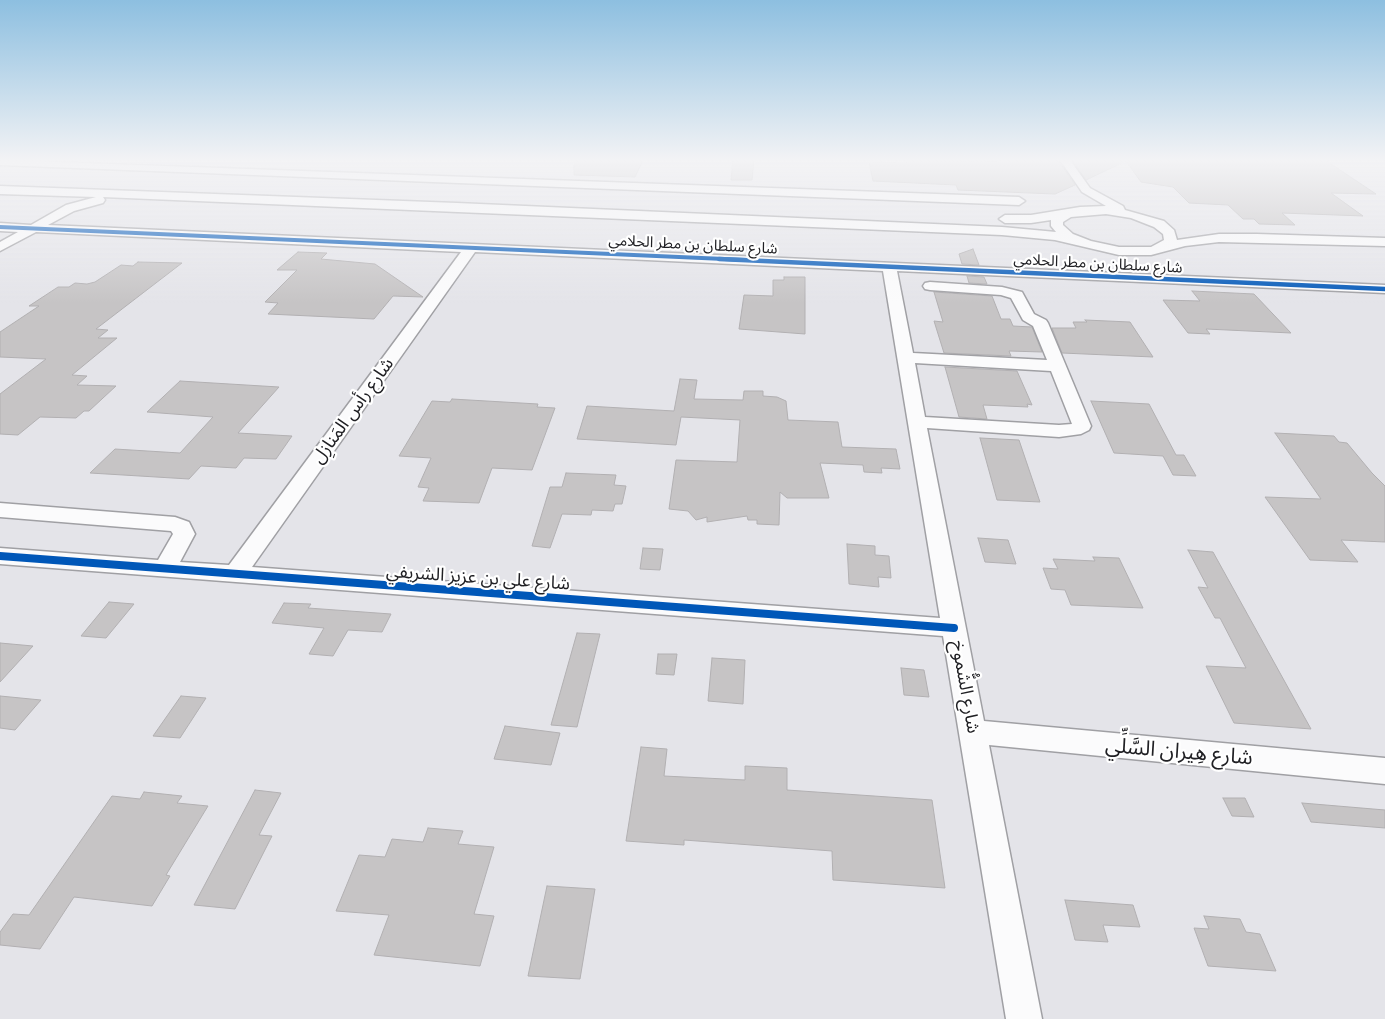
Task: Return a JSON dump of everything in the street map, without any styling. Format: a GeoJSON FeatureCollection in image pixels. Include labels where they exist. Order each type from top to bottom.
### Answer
{"type":"FeatureCollection","features":[{"type":"Feature","properties":{"kind":"street"},"geometry":{"type":"LineString","coordinates":[[0,247],[70,208]]}},
{"type":"Feature","properties":{"kind":"street"},"geometry":{"type":"LineString","coordinates":[[470,208],[1002,231],[1055,236],[1096,247],[1130,252],[1207,239],[1257,238],[1385,242]]}},
{"type":"Feature","properties":{"kind":"street"},"geometry":{"type":"LineString","coordinates":[[1080,211],[1083,208]]}},
{"type":"Feature","properties":{"kind":"street"},"geometry":{"type":"LineString","coordinates":[[1117,208],[1134,215]]}},
{"type":"Feature","properties":{"kind":"street"},"geometry":{"type":"LineString","coordinates":[[993,218],[1031,219],[1080,211],[1106,210],[1134,215],[1182,228],[1257,238]]}},
{"type":"Feature","properties":{"kind":"street"},"geometry":{"type":"LineString","coordinates":[[1067,214],[1060,217],[1057,221],[1057,226],[1068,237],[1079,242]]}},
{"type":"Feature","properties":{"kind":"street"},"geometry":{"type":"LineString","coordinates":[[1151,220],[1169,233],[1171,241],[1161,248]]}},
{"type":"Feature","properties":{"kind":"street","name":"شارع سلطان بن مطر الحلامي"},"geometry":{"type":"LineString","coordinates":[[0,227],[1385,289]]}},
{"type":"Feature","properties":{"kind":"street","name":"شارع سلطان بن مطر الحلامي"},"geometry":{"type":"LineString","coordinates":[[1096,247],[1128,257],[1142,265],[1151,279]]}},
{"type":"Feature","properties":{"kind":"street","name":"شارع رأس المَنازِل"},"geometry":{"type":"LineString","coordinates":[[234,575],[471,248]]}},
{"type":"Feature","properties":{"kind":"street","name":"شارع سلطان بن مطر الحلامي"},"geometry":{"type":"LineString","coordinates":[[1142,265],[1143,257],[1161,248]]}},
{"type":"Feature","properties":{"kind":"street","name":"شارع الشُّموخ"},"geometry":{"type":"LineString","coordinates":[[889,267],[1024,1019]]}},
{"type":"Feature","properties":{"kind":"street"},"geometry":{"type":"LineString","coordinates":[[917,422],[1059,431],[1078,429],[1082,423],[1040,323],[1028,316],[1017,295],[1002,291],[930,286]]}},
{"type":"Feature","properties":{"kind":"street"},"geometry":{"type":"LineString","coordinates":[[906,358],[1057,366]]}},
{"type":"Feature","properties":{"kind":"street"},"geometry":{"type":"LineString","coordinates":[[0,510],[175,524],[181,527],[184,534],[164,569]]}},
{"type":"Feature","properties":{"kind":"street","name":"شارع علي بن عزيز الشريفي"},"geometry":{"type":"LineString","coordinates":[[0,556],[954,628]]}},
{"type":"Feature","properties":{"kind":"street","name":"شارع هِيران السَّلِّي"},"geometry":{"type":"LineString","coordinates":[[973,732],[1385,771]]}},
{"type":"Feature","properties":{"kind":"building"},"geometry":{"type":"Polygon","coordinates":[[[1231,208],[1351,208],[1363,216],[1282,213],[1295,225],[1259,224],[1254,219],[1243,219],[1231,208]]]}},
{"type":"Feature","properties":{"kind":"building"},"geometry":{"type":"Polygon","coordinates":[[[973,249],[979,265],[962,264],[959,254],[973,249]]]}},
{"type":"Feature","properties":{"kind":"building"},"geometry":{"type":"Polygon","coordinates":[[[298,252],[327,253],[321,259],[375,264],[423,297],[393,296],[374,319],[268,314],[278,303],[265,302],[297,270],[277,270],[298,252]]]}},
{"type":"Feature","properties":{"kind":"building"},"geometry":{"type":"Polygon","coordinates":[[[138,262],[182,263],[96,329],[108,330],[98,338],[117,338],[72,375],[87,376],[77,385],[116,386],[89,411],[84,411],[76,418],[40,417],[18,435],[0,434],[0,394],[46,359],[0,357],[0,332],[39,306],[29,306],[58,287],[69,287],[75,283],[87,284],[95,282],[121,265],[133,266],[138,262]]]}},
{"type":"Feature","properties":{"kind":"building"},"geometry":{"type":"Polygon","coordinates":[[[967,276],[984,277],[987,284],[969,283],[967,276]]]}},
{"type":"Feature","properties":{"kind":"building"},"geometry":{"type":"Polygon","coordinates":[[[784,277],[805,277],[805,334],[739,329],[744,295],[773,296],[773,280],[784,280],[784,277]]]}},
{"type":"Feature","properties":{"kind":"building"},"geometry":{"type":"Polygon","coordinates":[[[1192,291],[1254,294],[1291,333],[1206,329],[1210,334],[1188,333],[1163,300],[1200,301],[1192,291]]]}},
{"type":"Feature","properties":{"kind":"building"},"geometry":{"type":"Polygon","coordinates":[[[934,292],[992,296],[1001,319],[1010,319],[1013,326],[1032,327],[1042,352],[1009,351],[1011,356],[944,353],[934,321],[943,322],[934,292]]]}},
{"type":"Feature","properties":{"kind":"building"},"geometry":{"type":"Polygon","coordinates":[[[1085,320],[1130,322],[1153,357],[1062,353],[1052,328],[1076,328],[1073,322],[1087,322],[1085,320]]]}},
{"type":"Feature","properties":{"kind":"building"},"geometry":{"type":"Polygon","coordinates":[[[945,367],[1017,371],[1032,405],[1027,404],[1028,407],[983,405],[987,419],[959,417],[945,367]]]}},
{"type":"Feature","properties":{"kind":"building"},"geometry":{"type":"Polygon","coordinates":[[[680,379],[697,380],[694,399],[743,400],[744,391],[763,391],[763,396],[777,397],[786,401],[788,420],[838,422],[842,447],[896,449],[900,469],[881,468],[882,473],[864,472],[863,465],[820,463],[829,498],[787,498],[780,492],[779,525],[757,524],[757,520],[748,520],[747,516],[707,522],[707,517],[696,520],[688,511],[669,509],[676,460],[737,462],[740,420],[681,417],[676,445],[577,439],[587,406],[674,411],[680,379]]]}},
{"type":"Feature","properties":{"kind":"building"},"geometry":{"type":"Polygon","coordinates":[[[180,381],[279,387],[238,433],[292,436],[276,459],[244,458],[236,468],[201,466],[189,479],[90,473],[115,449],[180,453],[213,417],[147,412],[180,381]]]}},
{"type":"Feature","properties":{"kind":"building"},"geometry":{"type":"Polygon","coordinates":[[[452,399],[538,404],[537,407],[555,408],[532,470],[492,468],[479,503],[423,501],[429,488],[418,487],[431,458],[399,456],[432,401],[450,402],[452,399]]]}},
{"type":"Feature","properties":{"kind":"building"},"geometry":{"type":"Polygon","coordinates":[[[1091,401],[1149,404],[1176,455],[1184,455],[1196,476],[1173,475],[1163,456],[1114,453],[1091,401]]]}},
{"type":"Feature","properties":{"kind":"building"},"geometry":{"type":"Polygon","coordinates":[[[1275,433],[1334,436],[1339,442],[1347,443],[1385,486],[1385,542],[1341,540],[1358,562],[1310,560],[1265,497],[1321,499],[1275,433]]]}},
{"type":"Feature","properties":{"kind":"building"},"geometry":{"type":"Polygon","coordinates":[[[980,438],[1019,440],[1040,502],[997,500],[980,438]]]}},
{"type":"Feature","properties":{"kind":"building"},"geometry":{"type":"Polygon","coordinates":[[[566,473],[616,475],[614,485],[626,486],[622,504],[615,504],[613,511],[592,510],[591,515],[562,514],[550,548],[532,546],[550,487],[562,487],[566,473]]]}},
{"type":"Feature","properties":{"kind":"building"},"geometry":{"type":"Polygon","coordinates":[[[978,538],[1008,540],[1016,564],[985,562],[978,538]]]}},
{"type":"Feature","properties":{"kind":"building"},"geometry":{"type":"Polygon","coordinates":[[[847,544],[875,546],[875,555],[889,556],[891,578],[878,577],[879,587],[849,584],[847,544]]]}},
{"type":"Feature","properties":{"kind":"building"},"geometry":{"type":"Polygon","coordinates":[[[643,548],[663,549],[660,570],[640,569],[643,548]]]}},
{"type":"Feature","properties":{"kind":"building"},"geometry":{"type":"Polygon","coordinates":[[[1188,550],[1213,552],[1311,729],[1234,723],[1206,666],[1246,668],[1220,618],[1215,618],[1198,587],[1208,588],[1188,550]]]}},
{"type":"Feature","properties":{"kind":"building"},"geometry":{"type":"Polygon","coordinates":[[[1093,557],[1119,558],[1143,608],[1071,605],[1065,590],[1051,589],[1043,568],[1058,569],[1053,559],[1095,561],[1093,557]]]}},
{"type":"Feature","properties":{"kind":"building"},"geometry":{"type":"Polygon","coordinates":[[[109,602],[134,604],[106,638],[81,636],[109,602]]]}},
{"type":"Feature","properties":{"kind":"building"},"geometry":{"type":"Polygon","coordinates":[[[284,603],[311,604],[308,608],[391,614],[382,632],[348,630],[333,656],[309,654],[324,628],[272,623],[284,603]]]}},
{"type":"Feature","properties":{"kind":"building"},"geometry":{"type":"Polygon","coordinates":[[[577,633],[600,634],[577,727],[551,725],[577,633]]]}},
{"type":"Feature","properties":{"kind":"building"},"geometry":{"type":"Polygon","coordinates":[[[0,643],[33,646],[0,682],[0,643]]]}},
{"type":"Feature","properties":{"kind":"building"},"geometry":{"type":"Polygon","coordinates":[[[658,654],[677,654],[674,675],[656,674],[658,654]]]}},
{"type":"Feature","properties":{"kind":"building"},"geometry":{"type":"Polygon","coordinates":[[[712,658],[745,660],[743,704],[708,701],[712,658]]]}},
{"type":"Feature","properties":{"kind":"building"},"geometry":{"type":"Polygon","coordinates":[[[901,668],[924,670],[929,697],[904,695],[901,668]]]}},
{"type":"Feature","properties":{"kind":"building"},"geometry":{"type":"Polygon","coordinates":[[[0,696],[41,700],[15,730],[0,728],[0,696]]]}},
{"type":"Feature","properties":{"kind":"building"},"geometry":{"type":"Polygon","coordinates":[[[181,696],[206,698],[180,738],[153,736],[181,696]]]}},
{"type":"Feature","properties":{"kind":"building"},"geometry":{"type":"Polygon","coordinates":[[[505,726],[560,733],[551,765],[494,759],[505,726]]]}},
{"type":"Feature","properties":{"kind":"building"},"geometry":{"type":"Polygon","coordinates":[[[641,747],[667,749],[664,776],[745,780],[745,766],[787,768],[787,790],[932,800],[945,888],[833,880],[832,851],[684,840],[684,845],[626,841],[641,747]]]}},
{"type":"Feature","properties":{"kind":"building"},"geometry":{"type":"Polygon","coordinates":[[[255,790],[281,793],[259,835],[272,836],[235,909],[194,905],[255,790]]]}},
{"type":"Feature","properties":{"kind":"building"},"geometry":{"type":"Polygon","coordinates":[[[144,792],[182,796],[177,803],[208,806],[166,875],[170,876],[152,906],[74,897],[40,949],[0,945],[0,932],[13,914],[29,915],[112,796],[140,799],[144,792]]]}},
{"type":"Feature","properties":{"kind":"building"},"geometry":{"type":"Polygon","coordinates":[[[1223,798],[1245,798],[1254,817],[1232,816],[1223,798]]]}},
{"type":"Feature","properties":{"kind":"building"},"geometry":{"type":"Polygon","coordinates":[[[1302,803],[1385,810],[1385,828],[1311,822],[1302,803]]]}},
{"type":"Feature","properties":{"kind":"building"},"geometry":{"type":"Polygon","coordinates":[[[428,828],[463,831],[458,844],[494,847],[474,914],[494,916],[480,966],[374,955],[389,915],[336,911],[359,855],[385,857],[392,839],[423,842],[428,828]]]}},
{"type":"Feature","properties":{"kind":"building"},"geometry":{"type":"Polygon","coordinates":[[[547,886],[595,889],[580,979],[528,976],[547,886]]]}},
{"type":"Feature","properties":{"kind":"building"},"geometry":{"type":"Polygon","coordinates":[[[1065,900],[1133,905],[1140,927],[1103,925],[1108,942],[1075,940],[1065,900]]]}},
{"type":"Feature","properties":{"kind":"building"},"geometry":{"type":"Polygon","coordinates":[[[1204,916],[1240,919],[1246,932],[1260,934],[1276,971],[1208,966],[1194,928],[1209,929],[1204,916]]]}},
{"type":"Feature","properties":{"kind":"cycle path"},"geometry":{"type":"LineString","coordinates":[[0,227],[1385,289]]}},
{"type":"Feature","properties":{"kind":"cycle path"},"geometry":{"type":"LineString","coordinates":[[0,556],[954,628]]}}]}
